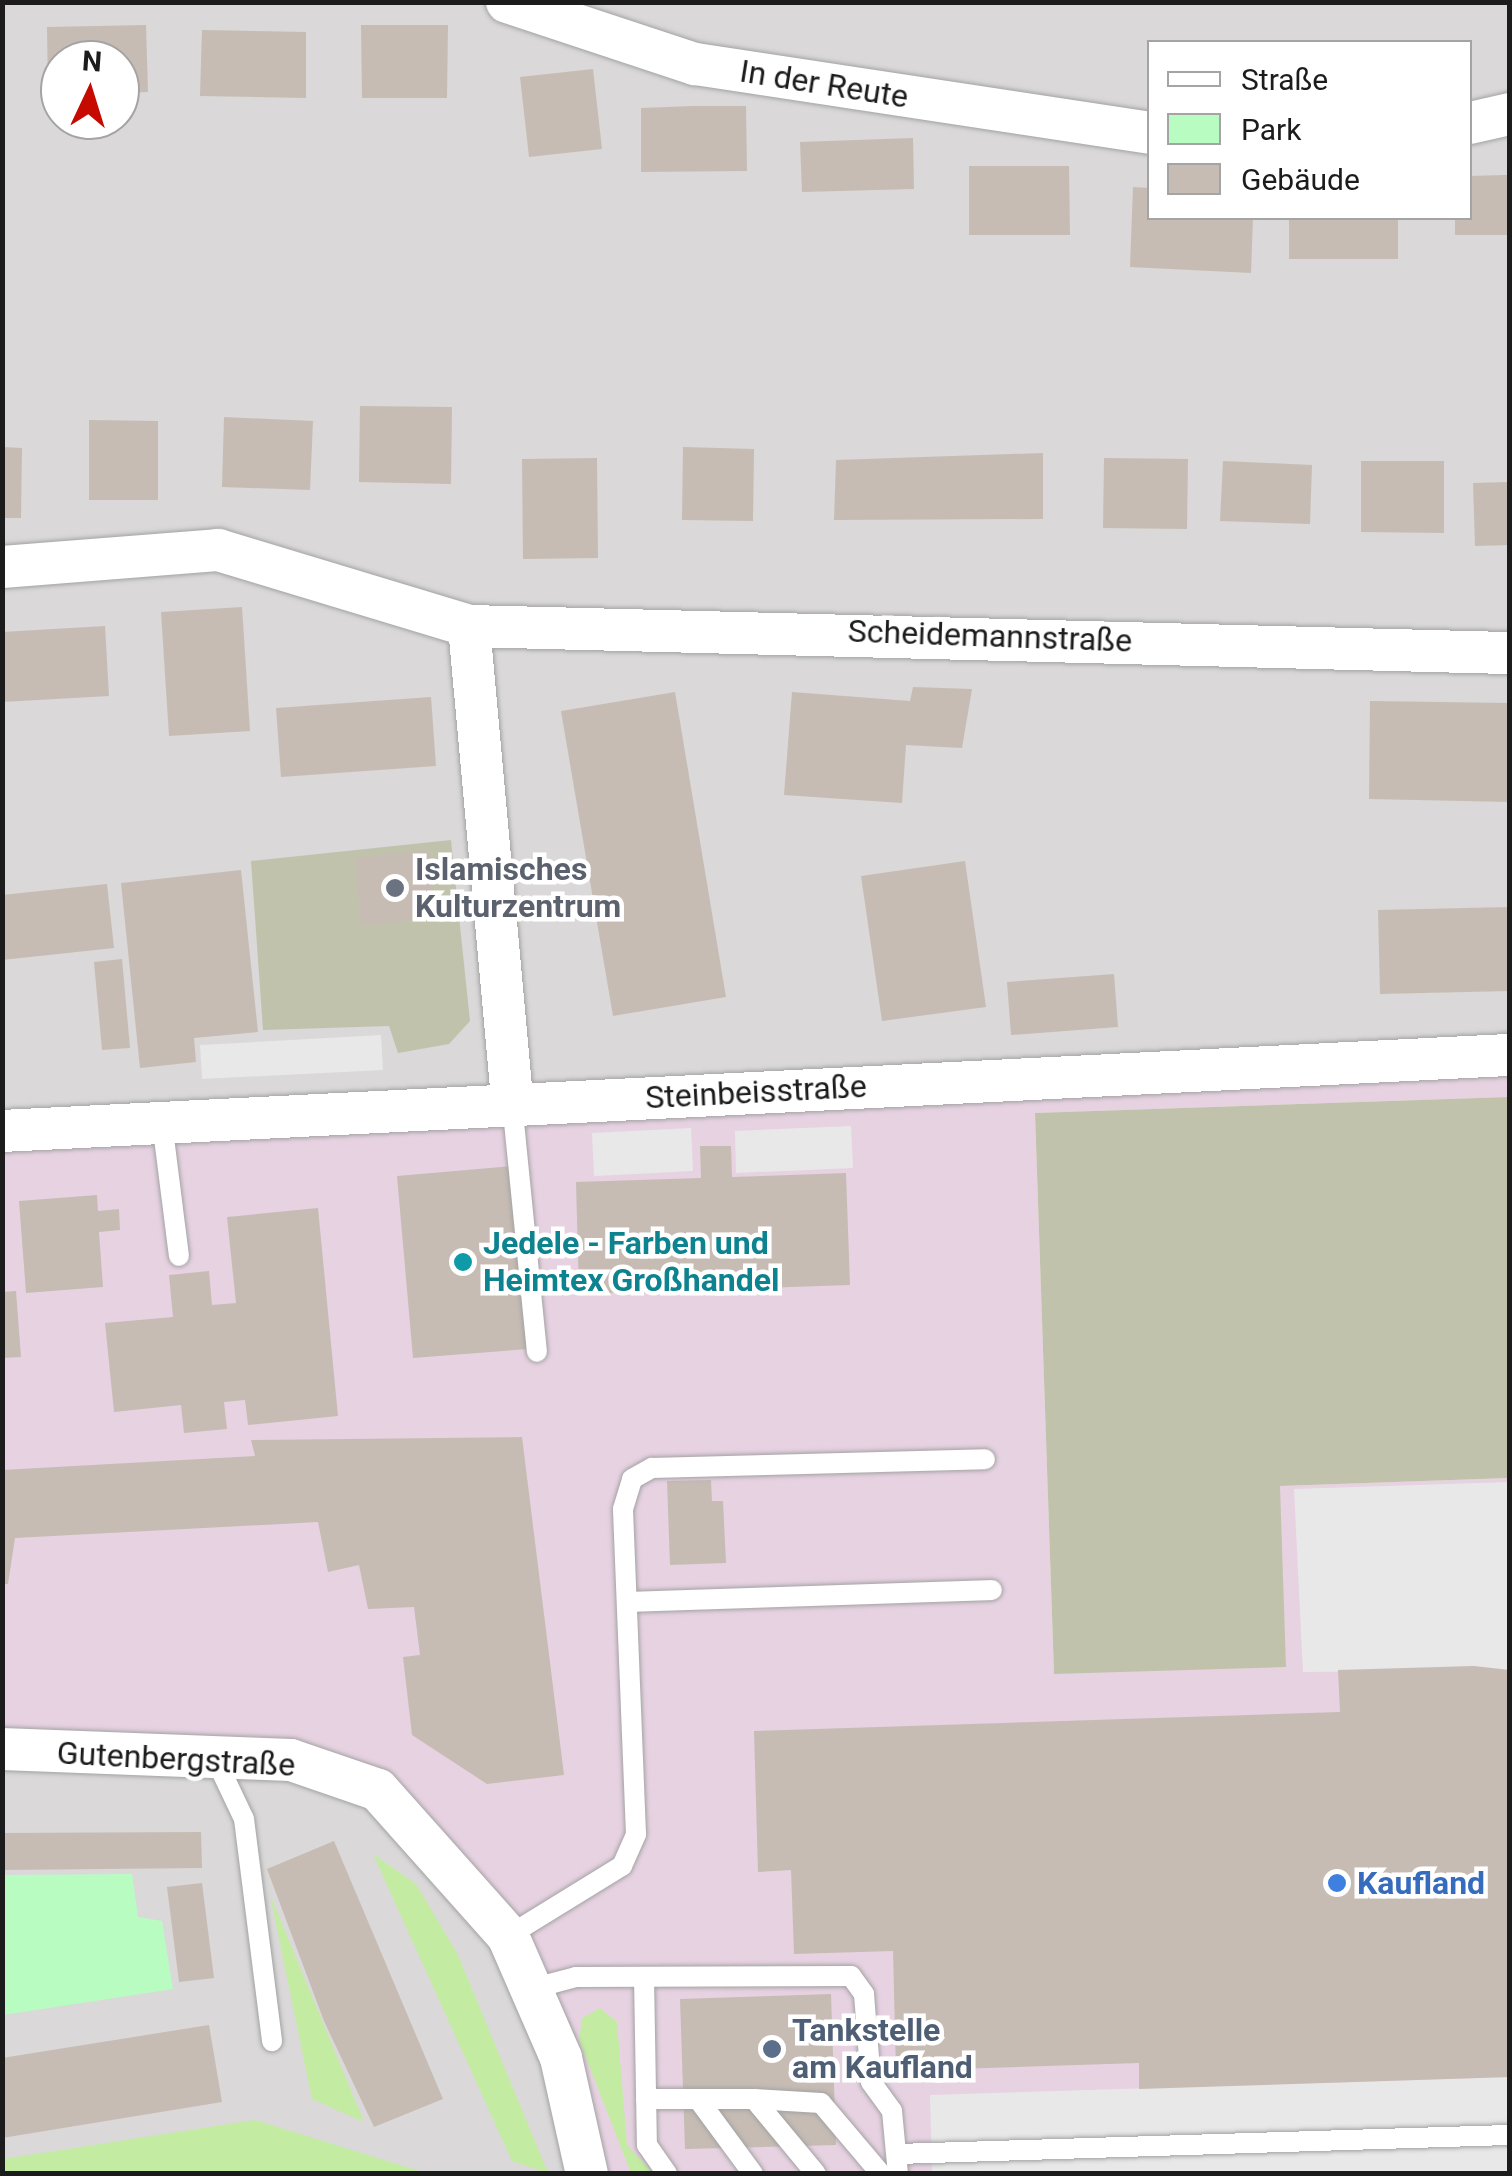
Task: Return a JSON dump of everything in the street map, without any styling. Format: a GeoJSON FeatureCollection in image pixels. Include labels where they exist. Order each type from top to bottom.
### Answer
{"type":"FeatureCollection","features":[{"type":"Feature","properties":{"kind":"street","name":"In der Reute"},"geometry":{"type":"LineString","coordinates":[[506,2],[695,64],[1147,133]]}},
{"type":"Feature","properties":{"kind":"street"},"geometry":{"type":"LineString","coordinates":[[1472,123],[1510,114]]}},
{"type":"Feature","properties":{"kind":"street","name":"Scheidemannstraße"},"geometry":{"type":"LineString","coordinates":[[2,567],[218,550],[470,626],[1510,652]]}},
{"type":"Feature","properties":{"kind":"street"},"geometry":{"type":"LineString","coordinates":[[470,626],[512,1102]]}},
{"type":"Feature","properties":{"kind":"street","name":"Steinbeisstraße"},"geometry":{"type":"LineString","coordinates":[[2,1131],[1510,1054]]}},
{"type":"Feature","properties":{"kind":"street","name":"Gutenbergstraße"},"geometry":{"type":"LineString","coordinates":[[2,1749],[291,1760],[378,1790],[484,1902],[508,1936],[562,2058],[587,2174]]}},
{"type":"Feature","properties":{"kind":"lane"},"geometry":{"type":"LineString","coordinates":[[512,1102],[537,1352]]}},
{"type":"Feature","properties":{"kind":"lane"},"geometry":{"type":"LineString","coordinates":[[162,1122],[179,1256]]}},
{"type":"Feature","properties":{"kind":"lane"},"geometry":{"type":"LineString","coordinates":[[508,1936],[605,1879],[631,1852],[638,1814],[625,1490],[640,1472],[985,1459]]}},
{"type":"Feature","properties":{"kind":"lane"},"geometry":{"type":"LineString","coordinates":[[628,1602],[992,1590]]}},
{"type":"Feature","properties":{"kind":"lane"},"geometry":{"type":"LineString","coordinates":[[216,1760],[244,1819],[272,2041]]}},
{"type":"Feature","properties":{"kind":"lane"},"geometry":{"type":"LineString","coordinates":[[531,1989],[576,1977],[851,1976],[864,1994],[868,2068],[892,2111],[898,2164],[1510,2135]]}},
{"type":"Feature","properties":{"kind":"lane"},"geometry":{"type":"LineString","coordinates":[[644,1977],[647,2145],[667,2174]]}},
{"type":"Feature","properties":{"kind":"lane"},"geometry":{"type":"LineString","coordinates":[[698,2099],[753,2174]]}},
{"type":"Feature","properties":{"kind":"lane"},"geometry":{"type":"LineString","coordinates":[[754,2099],[816,2174]]}},
{"type":"Feature","properties":{"kind":"lane"},"geometry":{"type":"LineString","coordinates":[[646,2100],[821,2102],[881,2174]]}},
{"type":"Feature","properties":{"kind":"shaded area"},"geometry":{"type":"Polygon","coordinates":[[[3,3],[1509,3],[1509,1069],[3,1146],[3,3]]]}},
{"type":"Feature","properties":{"kind":"shaded area"},"geometry":{"type":"Polygon","coordinates":[[[451,840],[470,1021],[449,1044],[398,1053],[389,1026],[263,1030],[251,861],[451,840]]]}},
{"type":"Feature","properties":{"kind":"shaded area"},"geometry":{"type":"Polygon","coordinates":[[[381,1035],[383,1070],[202,1079],[200,1045],[381,1035]]]}},
{"type":"Feature","properties":{"kind":"shaded area"},"geometry":{"type":"Polygon","coordinates":[[[1509,1069],[1509,1097],[1035,1113],[1054,1674],[1280,1486],[1509,1478],[1509,2173],[587,2173],[508,1936],[378,1790],[291,1760],[3,1757],[3,1146],[1509,1069]]]}},
{"type":"Feature","properties":{"kind":"shaded area"},"geometry":{"type":"Polygon","coordinates":[[[1509,1097],[1509,1478],[1280,1486],[1286,1667],[1054,1674],[1035,1113],[1509,1097]]]}},
{"type":"Feature","properties":{"kind":"shaded area"},"geometry":{"type":"Polygon","coordinates":[[[851,1126],[853,1168],[736,1173],[735,1131],[851,1126]]]}},
{"type":"Feature","properties":{"kind":"shaded area"},"geometry":{"type":"Polygon","coordinates":[[[691,1128],[693,1171],[594,1176],[592,1133],[691,1128]]]}},
{"type":"Feature","properties":{"kind":"shaded area"},"geometry":{"type":"Polygon","coordinates":[[[1509,1482],[1509,1670],[1303,1672],[1294,1489],[1509,1482]]]}},
{"type":"Feature","properties":{"kind":"shaded area"},"geometry":{"type":"Polygon","coordinates":[[[3,1757],[216,1760],[378,1790],[484,1902],[587,2174],[3,2174],[3,1757]]]}},
{"type":"Feature","properties":{"kind":"shaded area"},"geometry":{"type":"Polygon","coordinates":[[[1509,2077],[1509,2173],[932,2173],[930,2095],[1509,2077]]]}},
{"type":"Feature","properties":{"kind":"green space"},"geometry":{"type":"Polygon","coordinates":[[[373,1854],[416,1884],[458,1955],[548,2173],[512,2161],[373,1854]]]}},
{"type":"Feature","properties":{"kind":"green space"},"geometry":{"type":"Polygon","coordinates":[[[132,1874],[138,1917],[162,1921],[173,1989],[3,2015],[3,1875],[132,1874]]]}},
{"type":"Feature","properties":{"kind":"green space"},"geometry":{"type":"Polygon","coordinates":[[[270,1895],[364,2122],[312,2099],[270,1895]]]}},
{"type":"Feature","properties":{"kind":"green space"},"geometry":{"type":"Polygon","coordinates":[[[600,2008],[617,2022],[627,2145],[653,2173],[631,2173],[579,2040],[582,2018],[600,2008]]]}},
{"type":"Feature","properties":{"kind":"green space"},"geometry":{"type":"Polygon","coordinates":[[[255,2120],[426,2173],[3,2173],[3,2159],[255,2120]]]}},
{"type":"Feature","properties":{"kind":"building"},"geometry":{"type":"Polygon","coordinates":[[[146,25],[148,92],[140,92],[140,40],[47,40],[47,27],[146,25]]]}},
{"type":"Feature","properties":{"kind":"building"},"geometry":{"type":"Polygon","coordinates":[[[361,25],[448,25],[447,98],[362,98],[361,25]]]}},
{"type":"Feature","properties":{"kind":"building"},"geometry":{"type":"Polygon","coordinates":[[[202,30],[306,32],[306,98],[200,96],[202,30]]]}},
{"type":"Feature","properties":{"kind":"building"},"geometry":{"type":"Polygon","coordinates":[[[593,69],[602,149],[529,157],[520,77],[593,69]]]}},
{"type":"Feature","properties":{"kind":"building"},"geometry":{"type":"Polygon","coordinates":[[[746,106],[747,171],[641,172],[641,108],[746,106]]]}},
{"type":"Feature","properties":{"kind":"building"},"geometry":{"type":"Polygon","coordinates":[[[913,138],[914,189],[802,192],[800,142],[913,138]]]}},
{"type":"Feature","properties":{"kind":"building"},"geometry":{"type":"Polygon","coordinates":[[[969,166],[1069,166],[1070,235],[969,235],[969,166]]]}},
{"type":"Feature","properties":{"kind":"building"},"geometry":{"type":"Polygon","coordinates":[[[1510,175],[1510,235],[1455,235],[1455,220],[1472,220],[1472,176],[1510,175]]]}},
{"type":"Feature","properties":{"kind":"building"},"geometry":{"type":"Polygon","coordinates":[[[1133,187],[1147,188],[1147,220],[1253,220],[1251,273],[1130,267],[1133,187]]]}},
{"type":"Feature","properties":{"kind":"building"},"geometry":{"type":"Polygon","coordinates":[[[1289,220],[1398,220],[1398,259],[1289,259],[1289,220]]]}},
{"type":"Feature","properties":{"kind":"building"},"geometry":{"type":"Polygon","coordinates":[[[360,406],[452,407],[451,484],[359,482],[360,406]]]}},
{"type":"Feature","properties":{"kind":"building"},"geometry":{"type":"Polygon","coordinates":[[[224,417],[313,421],[310,490],[222,487],[224,417]]]}},
{"type":"Feature","properties":{"kind":"building"},"geometry":{"type":"Polygon","coordinates":[[[89,420],[158,421],[158,500],[89,500],[89,420]]]}},
{"type":"Feature","properties":{"kind":"building"},"geometry":{"type":"Polygon","coordinates":[[[2,447],[22,448],[21,518],[2,518],[2,447]]]}},
{"type":"Feature","properties":{"kind":"building"},"geometry":{"type":"Polygon","coordinates":[[[683,447],[754,449],[753,521],[682,520],[683,447]]]}},
{"type":"Feature","properties":{"kind":"building"},"geometry":{"type":"Polygon","coordinates":[[[1043,453],[1043,519],[834,520],[836,460],[1043,453]]]}},
{"type":"Feature","properties":{"kind":"building"},"geometry":{"type":"Polygon","coordinates":[[[597,458],[598,558],[523,559],[522,459],[597,458]]]}},
{"type":"Feature","properties":{"kind":"building"},"geometry":{"type":"Polygon","coordinates":[[[1104,458],[1188,459],[1187,529],[1103,528],[1104,458]]]}},
{"type":"Feature","properties":{"kind":"building"},"geometry":{"type":"Polygon","coordinates":[[[1223,461],[1312,465],[1310,524],[1220,521],[1223,461]]]}},
{"type":"Feature","properties":{"kind":"building"},"geometry":{"type":"Polygon","coordinates":[[[1361,461],[1444,461],[1444,533],[1361,532],[1361,461]]]}},
{"type":"Feature","properties":{"kind":"building"},"geometry":{"type":"Polygon","coordinates":[[[1510,482],[1510,545],[1475,546],[1473,483],[1510,482]]]}},
{"type":"Feature","properties":{"kind":"building"},"geometry":{"type":"Polygon","coordinates":[[[242,607],[250,731],[169,736],[161,612],[242,607]]]}},
{"type":"Feature","properties":{"kind":"building"},"geometry":{"type":"Polygon","coordinates":[[[105,626],[109,696],[2,702],[2,632],[105,626]]]}},
{"type":"Feature","properties":{"kind":"building"},"geometry":{"type":"Polygon","coordinates":[[[913,687],[972,689],[962,748],[906,745],[902,803],[784,795],[792,692],[910,701],[913,687]]]}},
{"type":"Feature","properties":{"kind":"building"},"geometry":{"type":"Polygon","coordinates":[[[675,692],[726,997],[613,1016],[561,711],[675,692]]]}},
{"type":"Feature","properties":{"kind":"building"},"geometry":{"type":"Polygon","coordinates":[[[431,697],[436,766],[281,777],[276,708],[431,697]]]}},
{"type":"Feature","properties":{"kind":"building"},"geometry":{"type":"Polygon","coordinates":[[[1370,701],[1510,703],[1510,802],[1369,799],[1370,701]]]}},
{"type":"Feature","properties":{"kind":"building","name":"Islamisches Kulturzentrum"},"geometry":{"type":"Polygon","coordinates":[[[429,850],[436,917],[361,926],[355,858],[429,850]]]}},
{"type":"Feature","properties":{"kind":"building"},"geometry":{"type":"Polygon","coordinates":[[[965,861],[986,1007],[882,1021],[861,876],[965,861]]]}},
{"type":"Feature","properties":{"kind":"building"},"geometry":{"type":"Polygon","coordinates":[[[241,870],[258,1032],[194,1038],[196,1062],[140,1068],[121,883],[241,870]]]}},
{"type":"Feature","properties":{"kind":"building"},"geometry":{"type":"Polygon","coordinates":[[[107,884],[114,948],[2,960],[2,895],[107,884]]]}},
{"type":"Feature","properties":{"kind":"building"},"geometry":{"type":"Polygon","coordinates":[[[1510,907],[1510,991],[1380,994],[1378,910],[1510,907]]]}},
{"type":"Feature","properties":{"kind":"building"},"geometry":{"type":"Polygon","coordinates":[[[122,959],[130,1048],[102,1050],[94,962],[122,959]]]}},
{"type":"Feature","properties":{"kind":"building"},"geometry":{"type":"Polygon","coordinates":[[[1114,974],[1118,1027],[1011,1035],[1007,982],[1114,974]]]}},
{"type":"Feature","properties":{"kind":"building"},"geometry":{"type":"Polygon","coordinates":[[[700,1146],[731,1146],[732,1177],[846,1173],[850,1285],[579,1294],[576,1182],[701,1178],[700,1146]]]}},
{"type":"Feature","properties":{"kind":"building","name":"Jedele - Farben und Heimtex Großhandel"},"geometry":{"type":"Polygon","coordinates":[[[512,1166],[528,1349],[413,1358],[397,1176],[512,1166]]]}},
{"type":"Feature","properties":{"kind":"building"},"geometry":{"type":"Polygon","coordinates":[[[97,1195],[98,1211],[119,1209],[120,1230],[99,1232],[103,1287],[26,1293],[19,1201],[97,1195]]]}},
{"type":"Feature","properties":{"kind":"building"},"geometry":{"type":"Polygon","coordinates":[[[318,1208],[338,1416],[248,1425],[245,1400],[224,1402],[227,1429],[184,1433],[181,1405],[114,1412],[105,1323],[173,1317],[169,1275],[209,1271],[212,1305],[236,1303],[227,1217],[318,1208]]]}},
{"type":"Feature","properties":{"kind":"building"},"geometry":{"type":"Polygon","coordinates":[[[16,1291],[21,1357],[2,1358],[2,1292],[16,1291]]]}},
{"type":"Feature","properties":{"kind":"building"},"geometry":{"type":"Polygon","coordinates":[[[522,1437],[564,1775],[487,1784],[412,1735],[403,1657],[420,1655],[414,1607],[368,1609],[359,1565],[328,1572],[318,1522],[15,1538],[8,1584],[2,1584],[2,1470],[255,1456],[251,1440],[522,1437]]]}},
{"type":"Feature","properties":{"kind":"building"},"geometry":{"type":"Polygon","coordinates":[[[711,1480],[712,1501],[723,1501],[726,1563],[670,1565],[667,1481],[711,1480]]]}},
{"type":"Feature","properties":{"kind":"building"},"geometry":{"type":"Polygon","coordinates":[[[1474,1666],[1510,1670],[1510,2077],[1139,2089],[1139,2063],[896,2071],[893,1951],[794,1954],[791,1870],[758,1872],[754,1731],[1340,1712],[1338,1670],[1474,1666]]]}},
{"type":"Feature","properties":{"kind":"building"},"geometry":{"type":"Polygon","coordinates":[[[201,1832],[202,1868],[2,1870],[2,1833],[201,1832]]]}},
{"type":"Feature","properties":{"kind":"building"},"geometry":{"type":"Polygon","coordinates":[[[334,1841],[443,2099],[374,2127],[324,2021],[267,1869],[334,1841]]]}},
{"type":"Feature","properties":{"kind":"building"},"geometry":{"type":"Polygon","coordinates":[[[202,1883],[214,1978],[179,1982],[167,1887],[202,1883]]]}},
{"type":"Feature","properties":{"kind":"building"},"geometry":{"type":"Polygon","coordinates":[[[831,1994],[836,2145],[685,2149],[680,1999],[831,1994]]]}},
{"type":"Feature","properties":{"kind":"building"},"geometry":{"type":"Polygon","coordinates":[[[209,2025],[222,2102],[2,2138],[2,2058],[209,2025]]]}},
{"type":"Feature","properties":{"kind":"place","name":"Islamisches Kulturzentrum"},"geometry":{"type":"Point","coordinates":[395,888]}},
{"type":"Feature","properties":{"kind":"place","name":"Jedele - Farben und Heimtex Großhandel"},"geometry":{"type":"Point","coordinates":[463,1262]}},
{"type":"Feature","properties":{"kind":"place","name":"Kaufland"},"geometry":{"type":"Point","coordinates":[1337,1883]}},
{"type":"Feature","properties":{"kind":"place","name":"Tankstelle am Kaufland"},"geometry":{"type":"Point","coordinates":[772,2049]}}]}
